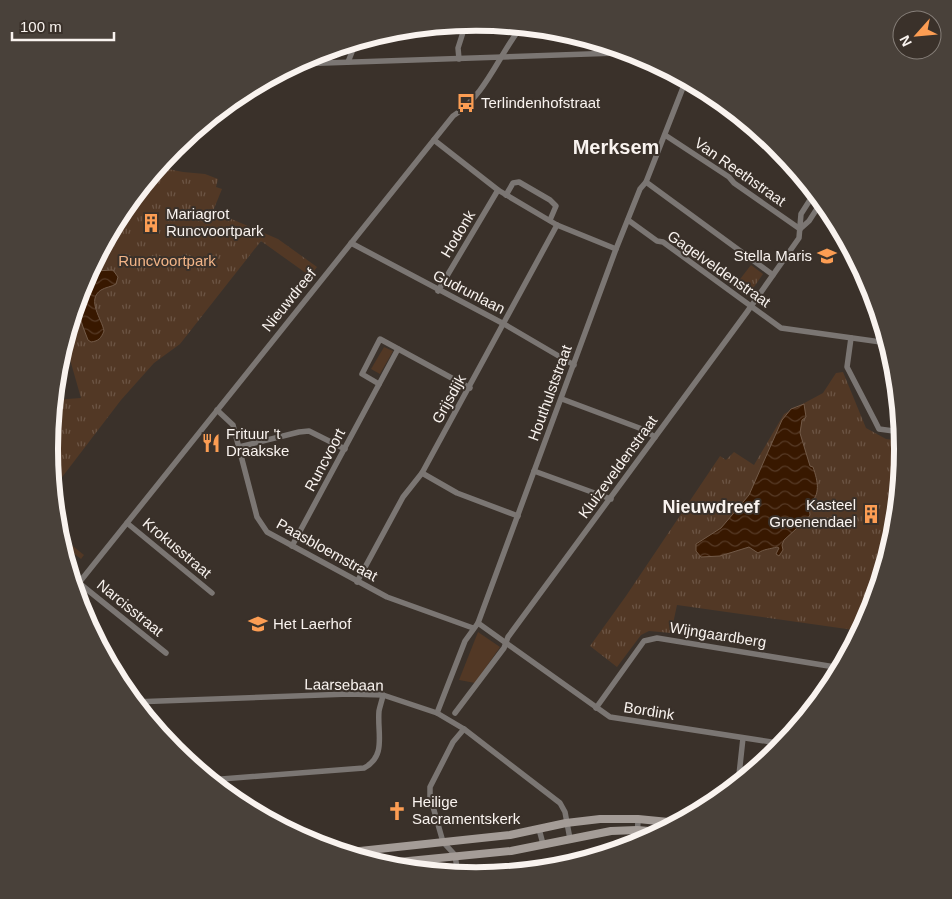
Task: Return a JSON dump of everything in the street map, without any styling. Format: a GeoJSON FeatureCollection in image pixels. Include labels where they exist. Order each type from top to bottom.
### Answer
{"type":"FeatureCollection","features":[{"type":"Feature","properties":{"kind":"street"},"geometry":{"type":"LineString","coordinates":[[458,59],[458,48],[464,31]]}},
{"type":"Feature","properties":{"kind":"street","name":"Nieuwdreef"},"geometry":{"type":"LineString","coordinates":[[80,582],[453,116],[462,110],[493,72],[516,33]]}},
{"type":"Feature","properties":{"kind":"street"},"geometry":{"type":"LineString","coordinates":[[348,62],[353,50]]}},
{"type":"Feature","properties":{"kind":"street"},"geometry":{"type":"LineString","coordinates":[[315,63],[614,54]]}},
{"type":"Feature","properties":{"kind":"street","name":"Houthulststraat"},"geometry":{"type":"LineString","coordinates":[[437,713],[465,641],[478,623],[616,249],[640,189],[646,182],[684,86]]}},
{"type":"Feature","properties":{"kind":"street","name":"Van Reethstraat"},"geometry":{"type":"LineString","coordinates":[[665,135],[729,177],[734,183],[800,229]]}},
{"type":"Feature","properties":{"kind":"street"},"geometry":{"type":"LineString","coordinates":[[434,140],[498,190],[557,224],[616,249]]}},
{"type":"Feature","properties":{"kind":"street"},"geometry":{"type":"LineString","coordinates":[[506,194],[513,183],[519,182],[550,200],[556,206],[550,220]]}},
{"type":"Feature","properties":{"kind":"street"},"geometry":{"type":"LineString","coordinates":[[646,182],[772,275]]}},
{"type":"Feature","properties":{"kind":"street","name":"Hodonk"},"geometry":{"type":"LineString","coordinates":[[438,291],[498,190]]}},
{"type":"Feature","properties":{"kind":"street"},"geometry":{"type":"LineString","coordinates":[[800,229],[801,214],[811,199]]}},
{"type":"Feature","properties":{"kind":"street"},"geometry":{"type":"LineString","coordinates":[[800,229],[809,221],[817,208]]}},
{"type":"Feature","properties":{"kind":"street","name":"Gagelveldenstraat"},"geometry":{"type":"LineString","coordinates":[[628,220],[657,241],[663,242],[781,328],[880,342]]}},
{"type":"Feature","properties":{"kind":"street","name":"Grijsdijk"},"geometry":{"type":"LineString","coordinates":[[357,582],[403,497],[422,473],[470,388],[557,224]]}},
{"type":"Feature","properties":{"kind":"street","name":"Kluizeveldenstraat"},"geometry":{"type":"LineString","coordinates":[[506,642],[751,306],[799,238],[800,229]]}},
{"type":"Feature","properties":{"kind":"street","name":"Gudrunlaan"},"geometry":{"type":"LineString","coordinates":[[351,243],[438,291],[504,324],[574,364]]}},
{"type":"Feature","properties":{"kind":"street"},"geometry":{"type":"LineString","coordinates":[[851,338],[847,367],[879,429],[893,431]]}},
{"type":"Feature","properties":{"kind":"street"},"geometry":{"type":"LineString","coordinates":[[379,384],[362,374],[380,339],[470,388]]}},
{"type":"Feature","properties":{"kind":"street","name":"Runcvoort"},"geometry":{"type":"LineString","coordinates":[[292,546],[398,349]]}},
{"type":"Feature","properties":{"kind":"street"},"geometry":{"type":"LineString","coordinates":[[562,399],[642,429],[655,437]]}},
{"type":"Feature","properties":{"kind":"street","name":"Paasbloemstraat"},"geometry":{"type":"LineString","coordinates":[[217,410],[233,425],[257,517],[267,532],[357,582],[405,604],[473,628]]}},
{"type":"Feature","properties":{"kind":"street"},"geometry":{"type":"LineString","coordinates":[[239,447],[307,431],[345,450]]}},
{"type":"Feature","properties":{"kind":"street"},"geometry":{"type":"LineString","coordinates":[[534,471],[610,499]]}},
{"type":"Feature","properties":{"kind":"street"},"geometry":{"type":"LineString","coordinates":[[422,473],[456,493],[518,516]]}},
{"type":"Feature","properties":{"kind":"street","name":"Krokusstraat"},"geometry":{"type":"LineString","coordinates":[[127,523],[212,593]]}},
{"type":"Feature","properties":{"kind":"street","name":"Narcisstraat"},"geometry":{"type":"LineString","coordinates":[[80,584],[166,653]]}},
{"type":"Feature","properties":{"kind":"street","name":"Bordink"},"geometry":{"type":"LineString","coordinates":[[478,623],[610,717],[774,743]]}},
{"type":"Feature","properties":{"kind":"street","name":"Wijngaardberg"},"geometry":{"type":"LineString","coordinates":[[596,708],[644,641],[650,639],[657,638],[833,667]]}},
{"type":"Feature","properties":{"kind":"street"},"geometry":{"type":"LineString","coordinates":[[455,713],[504,648],[506,642]]}},
{"type":"Feature","properties":{"kind":"street","name":"Laarsebaan"},"geometry":{"type":"LineString","coordinates":[[142,702],[349,694],[383,696],[437,713],[464,729],[560,803],[565,812],[570,839]]}},
{"type":"Feature","properties":{"kind":"street"},"geometry":{"type":"LineString","coordinates":[[219,779],[364,768],[370,765],[378,757],[380,748],[379,712],[383,696]]}},
{"type":"Feature","properties":{"kind":"street"},"geometry":{"type":"LineString","coordinates":[[457,867],[455,855],[443,842],[430,796],[430,787],[453,742],[464,729]]}},
{"type":"Feature","properties":{"kind":"street"},"geometry":{"type":"LineString","coordinates":[[739,774],[744,738]]}},
{"type":"Feature","properties":{"kind":"street"},"geometry":{"type":"LineString","coordinates":[[360,851],[510,835],[566,823],[600,819],[638,819],[667,822]]}},
{"type":"Feature","properties":{"kind":"street"},"geometry":{"type":"LineString","coordinates":[[637,835],[638,819]]}},
{"type":"Feature","properties":{"kind":"street"},"geometry":{"type":"LineString","coordinates":[[539,829],[542,844]]}},
{"type":"Feature","properties":{"kind":"street"},"geometry":{"type":"LineString","coordinates":[[402,861],[511,851],[612,831],[648,831]]}},
{"type":"Feature","properties":{"kind":"green space","name":"Runcvoortpark"},"geometry":{"type":"Polygon","coordinates":[[[167,169],[205,174],[218,179],[216,187],[222,189],[213,211],[278,239],[317,267],[310,276],[261,241],[180,344],[154,363],[121,400],[59,481],[58,450],[61,400],[81,398],[69,355],[80,315],[90,289],[114,240],[144,195],[167,169]]]}},
{"type":"Feature","properties":{"kind":"green space"},"geometry":{"type":"Polygon","coordinates":[[[751,265],[763,274],[747,297],[734,287],[751,265]]]}},
{"type":"Feature","properties":{"kind":"green space"},"geometry":{"type":"Polygon","coordinates":[[[384,347],[393,351],[380,374],[371,369],[384,347]]]}},
{"type":"Feature","properties":{"kind":"green space"},"geometry":{"type":"Polygon","coordinates":[[[843,372],[866,428],[886,439],[894,440],[891,504],[886,531],[872,584],[853,630],[677,605],[671,633],[649,631],[641,635],[617,667],[590,646],[720,456],[726,460],[734,452],[754,465],[784,414],[823,393],[836,373],[843,372]]]}},
{"type":"Feature","properties":{"kind":"green space"},"geometry":{"type":"Polygon","coordinates":[[[69,543],[84,555],[81,559],[70,551],[69,543]]]}},
{"type":"Feature","properties":{"kind":"green space"},"geometry":{"type":"Polygon","coordinates":[[[478,632],[500,647],[475,683],[459,680],[478,632]]]}},
{"type":"Feature","properties":{"kind":"water"},"geometry":{"type":"Polygon","coordinates":[[[113,270],[118,277],[116,284],[101,290],[95,299],[96,310],[104,331],[102,336],[96,341],[91,342],[88,340],[80,316],[98,271],[113,270]]]}},
{"type":"Feature","properties":{"kind":"water"},"geometry":{"type":"Polygon","coordinates":[[[804,404],[806,417],[802,420],[800,433],[810,466],[813,467],[815,472],[817,483],[817,492],[809,505],[810,515],[808,518],[784,540],[783,550],[779,556],[776,554],[779,548],[777,547],[758,553],[749,547],[720,556],[701,557],[696,551],[696,544],[721,528],[749,495],[782,420],[791,409],[804,404]]]}},
{"type":"Feature","properties":{"kind":"place","name":"Terlindenhofstraat"},"geometry":{"type":"Point","coordinates":[466,103]}},
{"type":"Feature","properties":{"kind":"place","name":"Mariagrot Runcvoortpark"},"geometry":{"type":"Point","coordinates":[151,223]}},
{"type":"Feature","properties":{"kind":"place","name":"Stella Maris"},"geometry":{"type":"Point","coordinates":[827,256]}},
{"type":"Feature","properties":{"kind":"place","name":"Frituur 't Draakske"},"geometry":{"type":"Point","coordinates":[211,443]}},
{"type":"Feature","properties":{"kind":"place","name":"Kasteel Groenendael"},"geometry":{"type":"Point","coordinates":[871,514]}},
{"type":"Feature","properties":{"kind":"place","name":"Het Laerhof"},"geometry":{"type":"Point","coordinates":[258,624]}},
{"type":"Feature","properties":{"kind":"place","name":"Heilige Sacramentskerk"},"geometry":{"type":"Point","coordinates":[397,811]}},
{"type":"Feature","properties":{"kind":"district","name":"Merksem"},"geometry":{"type":"Point","coordinates":[616,147]}},
{"type":"Feature","properties":{"kind":"district","name":"Nieuwdreef"},"geometry":{"type":"Point","coordinates":[711,507]}}]}
